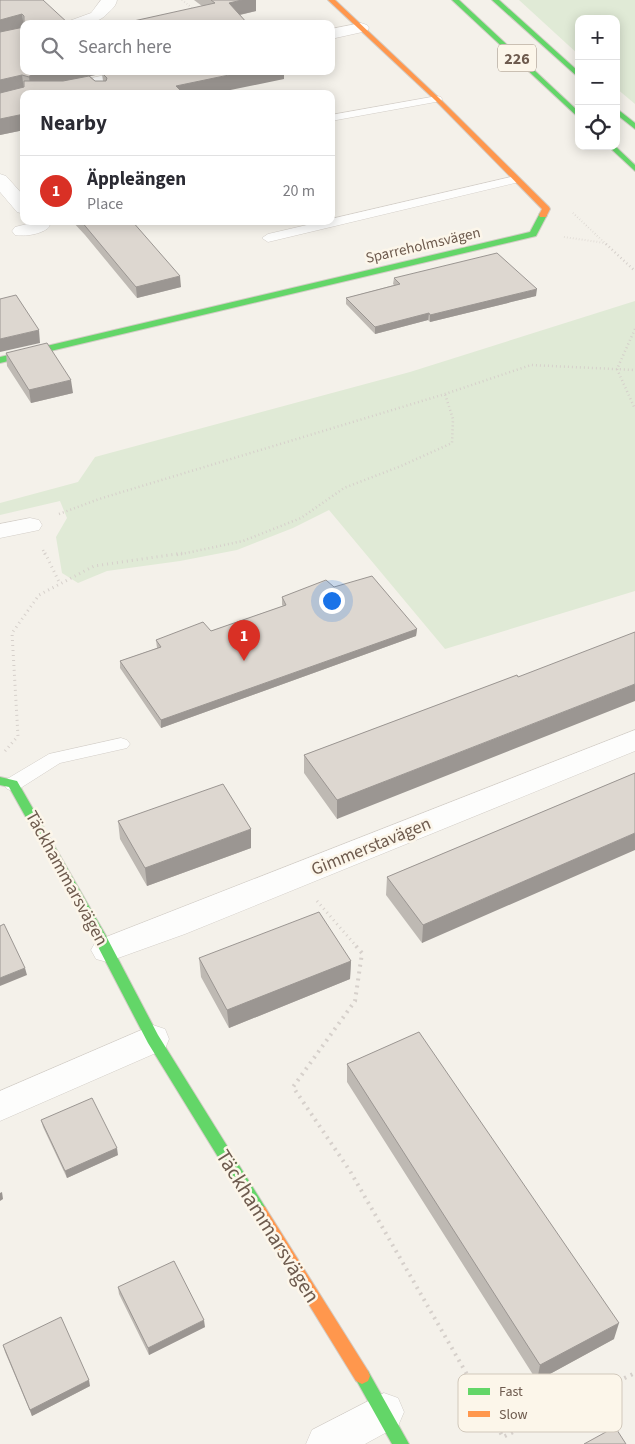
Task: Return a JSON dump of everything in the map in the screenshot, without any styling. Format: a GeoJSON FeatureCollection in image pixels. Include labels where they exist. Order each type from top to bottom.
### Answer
{"type":"FeatureCollection","features":[{"type":"Feature","properties":{"kind":"street"},"geometry":{"type":"LineString","coordinates":[[86,20],[96,16],[109,3],[109,0]]}},
{"type":"Feature","properties":{"kind":"street"},"geometry":{"type":"LineString","coordinates":[[331,0],[436,99],[546,209],[533,234]]}},
{"type":"Feature","properties":{"kind":"street","name":"226"},"geometry":{"type":"LineString","coordinates":[[455,0],[575,112]]}},
{"type":"Feature","properties":{"kind":"street","name":"226"},"geometry":{"type":"LineString","coordinates":[[495,0],[575,72]]}},
{"type":"Feature","properties":{"kind":"street"},"geometry":{"type":"LineString","coordinates":[[335,33],[361,28]]}},
{"type":"Feature","properties":{"kind":"street"},"geometry":{"type":"LineString","coordinates":[[78,90],[97,88],[138,75]]}},
{"type":"Feature","properties":{"kind":"street"},"geometry":{"type":"LineString","coordinates":[[620,113],[635,126]]}},
{"type":"Feature","properties":{"kind":"street"},"geometry":{"type":"LineString","coordinates":[[615,150],[635,169]]}},
{"type":"Feature","properties":{"kind":"street"},"geometry":{"type":"LineString","coordinates":[[0,180],[20,203]]}},
{"type":"Feature","properties":{"kind":"street","name":"Sparreholmsvägen"},"geometry":{"type":"LineString","coordinates":[[0,360],[533,234]]}},
{"type":"Feature","properties":{"kind":"street"},"geometry":{"type":"LineString","coordinates":[[0,531],[30,525]]}},
{"type":"Feature","properties":{"kind":"street","name":"Gimmerstavägen"},"geometry":{"type":"LineString","coordinates":[[107,950],[174,926],[635,740]]}},
{"type":"Feature","properties":{"kind":"street","name":"Täckhammarsvägen"},"geometry":{"type":"LineString","coordinates":[[7,782],[107,950],[153,1039],[392,1428],[326,1444]]}},
{"type":"Feature","properties":{"kind":"street"},"geometry":{"type":"LineString","coordinates":[[0,1106],[153,1039]]}},
{"type":"Feature","properties":{"kind":"lane"},"geometry":{"type":"LineString","coordinates":[[335,117],[436,99]]}},
{"type":"Feature","properties":{"kind":"lane"},"geometry":{"type":"LineString","coordinates":[[335,222],[515,180]]}},
{"type":"Feature","properties":{"kind":"lane"},"geometry":{"type":"LineString","coordinates":[[268,238],[323,225]]}},
{"type":"Feature","properties":{"kind":"lane"},"geometry":{"type":"LineString","coordinates":[[7,782],[55,758],[122,744]]}},
{"type":"Feature","properties":{"kind":"path"},"geometry":{"type":"LineString","coordinates":[[182,0],[198,12],[188,14]]}},
{"type":"Feature","properties":{"kind":"path"},"geometry":{"type":"LineString","coordinates":[[533,234],[605,243]]}},
{"type":"Feature","properties":{"kind":"path"},"geometry":{"type":"LineString","coordinates":[[616,254],[635,271]]}},
{"type":"Feature","properties":{"kind":"path"},"geometry":{"type":"LineString","coordinates":[[635,329],[617,369],[635,408]]}},
{"type":"Feature","properties":{"kind":"path"},"geometry":{"type":"LineString","coordinates":[[60,584],[30,525],[99,499],[445,394],[531,365],[635,370]]}},
{"type":"Feature","properties":{"kind":"path"},"geometry":{"type":"LineString","coordinates":[[0,758],[18,736],[12,633],[39,595],[94,566],[165,557],[243,542],[301,518],[344,488],[402,466],[452,443],[453,420],[445,394]]}},
{"type":"Feature","properties":{"kind":"path"},"geometry":{"type":"LineString","coordinates":[[296,876],[362,953],[355,1001],[293,1087],[350,1171],[467,1374]]}},
{"type":"Feature","properties":{"kind":"path"},"geometry":{"type":"LineString","coordinates":[[622,1379],[635,1373]]}},
{"type":"Feature","properties":{"kind":"path"},"geometry":{"type":"LineString","coordinates":[[500,1432],[503,1437],[513,1432]]}},
{"type":"Feature","properties":{"kind":"green space"},"geometry":{"type":"Polygon","coordinates":[[[519,0],[635,0],[635,104],[620,91],[620,15],[575,15],[575,51],[519,0]]]}},
{"type":"Feature","properties":{"kind":"green space"},"geometry":{"type":"Polygon","coordinates":[[[635,301],[635,591],[445,649],[329,510],[293,528],[237,550],[180,561],[107,571],[78,583],[62,573],[56,537],[67,518],[60,501],[0,515],[0,503],[78,482],[95,457],[410,372],[635,301]]]}},
{"type":"Feature","properties":{"kind":"building"},"geometry":{"type":"Polygon","coordinates":[[[0,0],[43,0],[65,20],[24,20],[22,14],[0,20],[0,0]]]}},
{"type":"Feature","properties":{"kind":"building"},"geometry":{"type":"Polygon","coordinates":[[[211,0],[242,0],[229,3],[244,20],[138,20],[215,3],[211,0]]]}},
{"type":"Feature","properties":{"kind":"building"},"geometry":{"type":"Polygon","coordinates":[[[20,28],[20,75],[22,75],[0,80],[0,32],[20,28]]]}},
{"type":"Feature","properties":{"kind":"building"},"geometry":{"type":"Polygon","coordinates":[[[104,75],[229,75],[176,86],[180,90],[20,90],[20,115],[0,119],[0,93],[24,87],[24,81],[63,81],[89,76],[95,81],[106,81],[107,78],[104,75]]]}},
{"type":"Feature","properties":{"kind":"building"},"geometry":{"type":"Polygon","coordinates":[[[84,225],[135,225],[180,276],[136,287],[84,225]]]}},
{"type":"Feature","properties":{"kind":"building"},"geometry":{"type":"Polygon","coordinates":[[[497,253],[537,289],[375,327],[346,298],[400,284],[394,278],[497,253]]]}},
{"type":"Feature","properties":{"kind":"building"},"geometry":{"type":"Polygon","coordinates":[[[16,295],[39,330],[0,339],[0,299],[16,295]]]}},
{"type":"Feature","properties":{"kind":"building"},"geometry":{"type":"Polygon","coordinates":[[[47,343],[71,380],[29,390],[6,353],[47,343]]]}},
{"type":"Feature","properties":{"kind":"building"},"geometry":{"type":"Polygon","coordinates":[[[372,576],[417,629],[161,720],[120,661],[161,647],[156,640],[203,622],[211,631],[286,605],[282,597],[326,580],[334,587],[372,576]]]}},
{"type":"Feature","properties":{"kind":"building"},"geometry":{"type":"Polygon","coordinates":[[[635,632],[635,684],[337,800],[304,755],[517,675],[518,677],[635,632]]]}},
{"type":"Feature","properties":{"kind":"building"},"geometry":{"type":"Polygon","coordinates":[[[635,773],[635,833],[423,925],[387,877],[635,773]]]}},
{"type":"Feature","properties":{"kind":"building"},"geometry":{"type":"Polygon","coordinates":[[[223,784],[251,829],[145,868],[118,821],[223,784]]]}},
{"type":"Feature","properties":{"kind":"building"},"geometry":{"type":"Polygon","coordinates":[[[319,912],[351,961],[227,1010],[199,958],[319,912]]]}},
{"type":"Feature","properties":{"kind":"building"},"geometry":{"type":"Polygon","coordinates":[[[4,924],[25,968],[0,978],[0,926],[4,924]]]}},
{"type":"Feature","properties":{"kind":"building"},"geometry":{"type":"Polygon","coordinates":[[[419,1032],[619,1323],[540,1365],[347,1064],[419,1032]]]}},
{"type":"Feature","properties":{"kind":"building"},"geometry":{"type":"Polygon","coordinates":[[[92,1098],[117,1148],[65,1171],[41,1120],[92,1098]]]}},
{"type":"Feature","properties":{"kind":"building"},"geometry":{"type":"Polygon","coordinates":[[[174,1261],[204,1320],[148,1348],[118,1287],[174,1261]]]}},
{"type":"Feature","properties":{"kind":"building"},"geometry":{"type":"Polygon","coordinates":[[[61,1317],[89,1380],[30,1410],[3,1345],[61,1317]]]}},
{"type":"Feature","properties":{"kind":"building"},"geometry":{"type":"Polygon","coordinates":[[[606,1432],[618,1432],[626,1444],[584,1444],[606,1432]]]}},
{"type":"Feature","properties":{"kind":"traffic: fast"},"geometry":{"type":"LineString","coordinates":[[455,0],[575,112]]}},
{"type":"Feature","properties":{"kind":"traffic: fast"},"geometry":{"type":"LineString","coordinates":[[495,0],[575,72]]}},
{"type":"Feature","properties":{"kind":"traffic: fast"},"geometry":{"type":"LineString","coordinates":[[620,114],[635,127]]}},
{"type":"Feature","properties":{"kind":"traffic: fast"},"geometry":{"type":"LineString","coordinates":[[615,150],[635,169]]}},
{"type":"Feature","properties":{"kind":"traffic: fast"},"geometry":{"type":"LineString","coordinates":[[0,360],[533,234],[543,215]]}},
{"type":"Feature","properties":{"kind":"traffic: fast"},"geometry":{"type":"LineString","coordinates":[[0,781],[13,784],[100,938],[153,1039],[260,1212]]}},
{"type":"Feature","properties":{"kind":"traffic: fast"},"geometry":{"type":"LineString","coordinates":[[362,1376],[401,1444]]}},
{"type":"Feature","properties":{"kind":"traffic: slow"},"geometry":{"type":"LineString","coordinates":[[331,0],[437,99],[546,209],[543,215]]}},
{"type":"Feature","properties":{"kind":"traffic: slow"},"geometry":{"type":"LineString","coordinates":[[260,1212],[362,1376]]}},
{"type":"Feature","properties":{"kind":"place","name":"Äppleängen"},"geometry":{"type":"Point","coordinates":[244,661]}}]}
